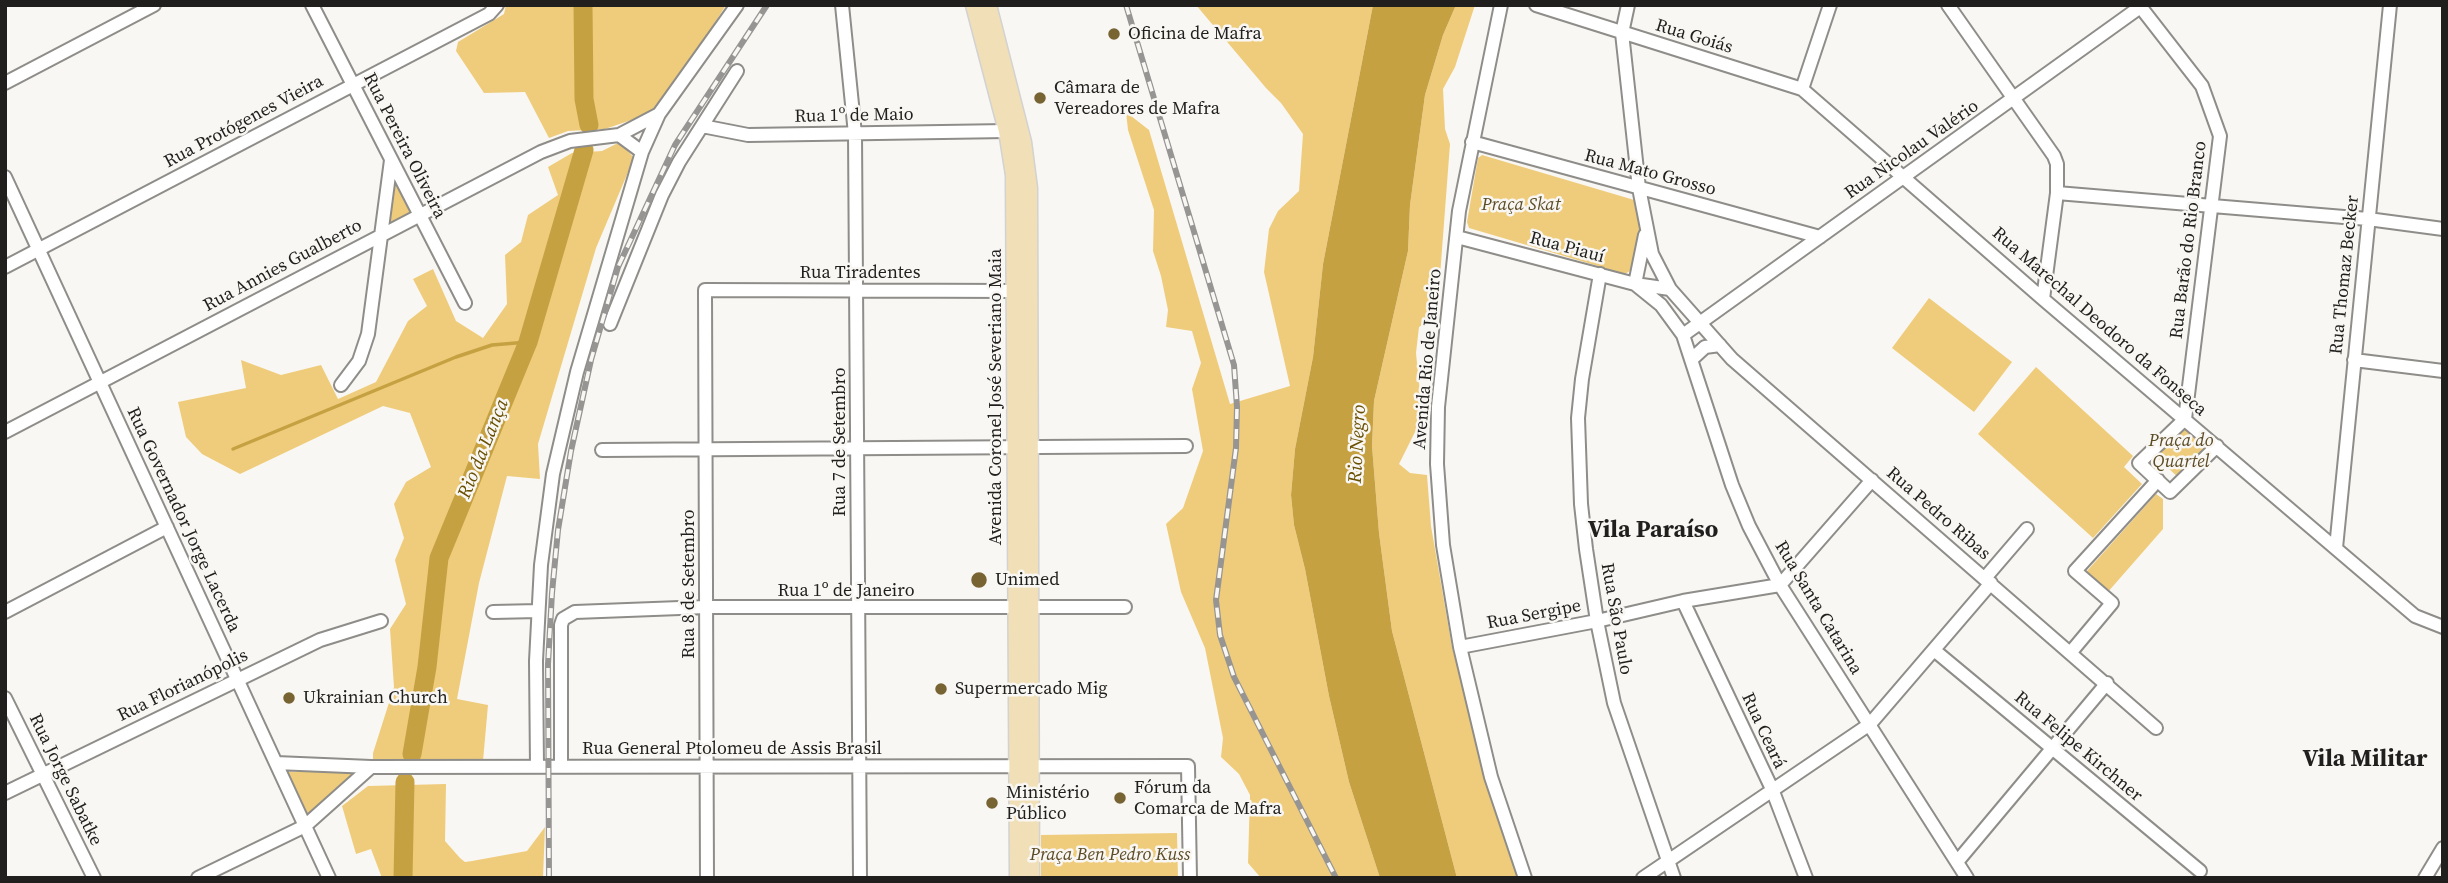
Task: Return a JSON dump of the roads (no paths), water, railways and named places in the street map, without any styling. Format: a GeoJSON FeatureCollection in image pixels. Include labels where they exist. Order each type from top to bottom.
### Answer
{"type":"FeatureCollection","features":[{"type":"Feature","properties":{"kind":"main road","name":"Avenida Coronel José Severiano Maia"},"geometry":{"type":"LineString","coordinates":[[974,5],[1007,131],[1014,175],[1015,291],[1023,448]]}},
{"type":"Feature","properties":{"kind":"main road","name":"Avenida Coronel José Severiano Maia"},"geometry":{"type":"LineString","coordinates":[[988,5],[1023,142],[1028,173],[1023,608],[1024,767],[1031,878]]}},
{"type":"Feature","properties":{"kind":"main road","name":"Avenida Coronel José Severiano Maia"},"geometry":{"type":"LineString","coordinates":[[1018,878],[1024,767]]}},
{"type":"Feature","properties":{"kind":"street"},"geometry":{"type":"LineString","coordinates":[[5,83],[154,5]]}},
{"type":"Feature","properties":{"kind":"street","name":"Rua Pereira Oliveira"},"geometry":{"type":"LineString","coordinates":[[312,5],[465,303]]}},
{"type":"Feature","properties":{"kind":"street","name":"Rua Protógenes Vieira"},"geometry":{"type":"LineString","coordinates":[[5,267],[489,15],[497,5]]}},
{"type":"Feature","properties":{"kind":"street"},"geometry":{"type":"LineString","coordinates":[[537,767],[538,611],[546,520],[561,436],[590,324],[642,152],[659,114],[737,5]]}},
{"type":"Feature","properties":{"kind":"street","name":"Avenida Rio de Janeiro"},"geometry":{"type":"LineString","coordinates":[[1501,5],[1459,211],[1438,407],[1437,464],[1443,545],[1460,647],[1491,777],[1525,878]]}},
{"type":"Feature","properties":{"kind":"street","name":"Rua Goiás"},"geometry":{"type":"LineString","coordinates":[[1536,5],[1802,89]]}},
{"type":"Feature","properties":{"kind":"street"},"geometry":{"type":"LineString","coordinates":[[1628,5],[1622,33],[1646,231],[1656,266],[1670,289],[1701,322],[1683,335]]}},
{"type":"Feature","properties":{"kind":"street"},"geometry":{"type":"LineString","coordinates":[[1802,89],[1830,5]]}},
{"type":"Feature","properties":{"kind":"street"},"geometry":{"type":"LineString","coordinates":[[1948,5],[2015,99],[2057,164],[2057,193],[2043,299]]}},
{"type":"Feature","properties":{"kind":"street","name":"Rua Thomaz Becker"},"geometry":{"type":"LineString","coordinates":[[2336,548],[2390,5]]}},
{"type":"Feature","properties":{"kind":"street","name":"Rua 7 de Setembro"},"geometry":{"type":"LineString","coordinates":[[842,6],[855,134],[860,878]]}},
{"type":"Feature","properties":{"kind":"street","name":"Rua Nicolau Valério"},"geometry":{"type":"LineString","coordinates":[[1701,322],[2141,6]]}},
{"type":"Feature","properties":{"kind":"street","name":"Rua Barão do Rio Branco"},"geometry":{"type":"LineString","coordinates":[[2141,6],[2207,96],[2220,136],[2185,419]]}},
{"type":"Feature","properties":{"kind":"street"},"geometry":{"type":"LineString","coordinates":[[610,324],[662,195],[679,162],[737,71]]}},
{"type":"Feature","properties":{"kind":"street","name":"Rua Marechal Deodoro da Fonseca"},"geometry":{"type":"LineString","coordinates":[[1802,89],[2043,299],[2415,616],[2443,627]]}},
{"type":"Feature","properties":{"kind":"street","name":"Rua Annies Gualberto"},"geometry":{"type":"LineString","coordinates":[[5,432],[541,152],[587,139],[619,135],[659,114]]}},
{"type":"Feature","properties":{"kind":"street","name":"Rua 1º de Maio"},"geometry":{"type":"LineString","coordinates":[[702,126],[748,135],[1007,131]]}},
{"type":"Feature","properties":{"kind":"street"},"geometry":{"type":"LineString","coordinates":[[619,135],[642,152]]}},
{"type":"Feature","properties":{"kind":"street","name":"Rua Mato Grosso"},"geometry":{"type":"LineString","coordinates":[[1472,142],[1820,237]]}},
{"type":"Feature","properties":{"kind":"street"},"geometry":{"type":"LineString","coordinates":[[341,385],[359,361],[368,334],[391,160]]}},
{"type":"Feature","properties":{"kind":"street","name":"Rua Governador Jorge Lacerda"},"geometry":{"type":"LineString","coordinates":[[5,177],[329,878]]}},
{"type":"Feature","properties":{"kind":"street"},"geometry":{"type":"LineString","coordinates":[[2057,193],[2368,219],[2443,229]]}},
{"type":"Feature","properties":{"kind":"street"},"geometry":{"type":"LineString","coordinates":[[1635,284],[1646,231]]}},
{"type":"Feature","properties":{"kind":"street","name":"Rua Piauí"},"geometry":{"type":"LineString","coordinates":[[1457,237],[1635,284],[1670,289]]}},
{"type":"Feature","properties":{"kind":"street","name":"Rua São Paulo"},"geometry":{"type":"LineString","coordinates":[[1600,274],[1581,379],[1578,418],[1581,504],[1597,621],[1618,716],[1674,878]]}},
{"type":"Feature","properties":{"kind":"street","name":"Rua Santa Catarina"},"geometry":{"type":"LineString","coordinates":[[1635,284],[1661,304],[1683,335],[1732,485],[1749,526],[1780,585],[1967,878]]}},
{"type":"Feature","properties":{"kind":"street","name":"Rua Tiradentes"},"geometry":{"type":"LineString","coordinates":[[705,290],[1015,291]]}},
{"type":"Feature","properties":{"kind":"street","name":"Rua 8 de Setembro"},"geometry":{"type":"LineString","coordinates":[[705,290],[707,878]]}},
{"type":"Feature","properties":{"kind":"street","name":"Rua Pedro Ribas"},"geometry":{"type":"LineString","coordinates":[[1701,322],[1732,359],[2156,727]]}},
{"type":"Feature","properties":{"kind":"street"},"geometry":{"type":"LineString","coordinates":[[1692,359],[1704,347],[1720,345]]}},
{"type":"Feature","properties":{"kind":"street"},"geometry":{"type":"LineString","coordinates":[[2354,360],[2443,371]]}},
{"type":"Feature","properties":{"kind":"street"},"geometry":{"type":"LineString","coordinates":[[2185,419],[2140,461],[2171,492],[2217,446]]}},
{"type":"Feature","properties":{"kind":"street"},"geometry":{"type":"LineString","coordinates":[[602,450],[1186,446]]}},
{"type":"Feature","properties":{"kind":"street"},"geometry":{"type":"LineString","coordinates":[[1780,585],[1872,480]]}},
{"type":"Feature","properties":{"kind":"street"},"geometry":{"type":"LineString","coordinates":[[2071,652],[2112,603],[2076,571],[2158,480]]}},
{"type":"Feature","properties":{"kind":"street"},"geometry":{"type":"LineString","coordinates":[[5,612],[167,527]]}},
{"type":"Feature","properties":{"kind":"street"},"geometry":{"type":"LineString","coordinates":[[1643,878],[1870,724],[1934,650],[2027,529]]}},
{"type":"Feature","properties":{"kind":"street","name":"Rua Sergipe"},"geometry":{"type":"LineString","coordinates":[[1460,647],[1597,621],[1682,601],[1780,585]]}},
{"type":"Feature","properties":{"kind":"street","name":"Rua Ceará"},"geometry":{"type":"LineString","coordinates":[[1682,601],[1772,789],[1806,878]]}},
{"type":"Feature","properties":{"kind":"street","name":"Rua 1º de Janeiro"},"geometry":{"type":"LineString","coordinates":[[561,767],[561,625],[568,615],[583,610],[706,607],[1125,607]]}},
{"type":"Feature","properties":{"kind":"street"},"geometry":{"type":"LineString","coordinates":[[493,612],[538,611]]}},
{"type":"Feature","properties":{"kind":"street","name":"Rua Florianópolis"},"geometry":{"type":"LineString","coordinates":[[5,793],[320,640],[381,621]]}},
{"type":"Feature","properties":{"kind":"street","name":"Rua Felipe Kirchner"},"geometry":{"type":"LineString","coordinates":[[1934,650],[2200,871]]}},
{"type":"Feature","properties":{"kind":"street"},"geometry":{"type":"LineString","coordinates":[[1957,862],[2107,683]]}},
{"type":"Feature","properties":{"kind":"street","name":"Rua Jorge Sabatke"},"geometry":{"type":"LineString","coordinates":[[5,698],[94,878]]}},
{"type":"Feature","properties":{"kind":"street","name":"Rua General Ptolomeu de Assis Brasil"},"geometry":{"type":"LineString","coordinates":[[276,763],[371,767],[1188,766],[1189,878]]}},
{"type":"Feature","properties":{"kind":"street"},"geometry":{"type":"LineString","coordinates":[[198,878],[305,826],[371,767]]}},
{"type":"Feature","properties":{"kind":"street"},"geometry":{"type":"LineString","coordinates":[[2425,878],[2443,848]]}},
{"type":"Feature","properties":{"kind":"water","name":"Rio Negro"},"geometry":{"type":"Polygon","coordinates":[[[1373,5],[1456,5],[1443,35],[1425,95],[1410,205],[1408,251],[1374,401],[1372,446],[1379,533],[1392,631],[1457,878],[1380,878],[1349,782],[1329,696],[1294,525],[1291,495],[1295,449],[1313,357],[1323,264],[1373,5]]]}},
{"type":"Feature","properties":{"kind":"waterway","name":"Rio da Lança"},"geometry":{"type":"LineString","coordinates":[[583,5],[584,99],[589,125]]}},
{"type":"Feature","properties":{"kind":"waterway","name":"Rio da Lança"},"geometry":{"type":"LineString","coordinates":[[412,754],[427,667],[439,558],[528,342],[584,150]]}},
{"type":"Feature","properties":{"kind":"waterway"},"geometry":{"type":"LineString","coordinates":[[233,449],[456,357],[492,345],[528,342]]}},
{"type":"Feature","properties":{"kind":"waterway","name":"Rio da Lança"},"geometry":{"type":"LineString","coordinates":[[403,878],[405,782]]}},
{"type":"Feature","properties":{"kind":"railway"},"geometry":{"type":"LineString","coordinates":[[549,878],[548,664],[552,593],[558,530],[571,451],[591,360],[618,267],[675,145],[767,5]]}},
{"type":"Feature","properties":{"kind":"railway"},"geometry":{"type":"LineString","coordinates":[[1126,5],[1234,365],[1236,448],[1216,600],[1220,635],[1234,677],[1336,878]]}},
{"type":"Feature","properties":{"kind":"place","name":"Oficina de Mafra"},"geometry":{"type":"Point","coordinates":[1114,34]}},
{"type":"Feature","properties":{"kind":"place","name":"Câmara de Vereadores de Mafra"},"geometry":{"type":"Point","coordinates":[1040,98]}},
{"type":"Feature","properties":{"kind":"place","name":"Unimed"},"geometry":{"type":"Point","coordinates":[979,580]}},
{"type":"Feature","properties":{"kind":"place","name":"Supermercado Mig"},"geometry":{"type":"Point","coordinates":[941,689]}},
{"type":"Feature","properties":{"kind":"place","name":"Ukrainian Church"},"geometry":{"type":"Point","coordinates":[289,698]}},
{"type":"Feature","properties":{"kind":"place","name":"Fórum da Comarca de Mafra"},"geometry":{"type":"Point","coordinates":[1120,798]}},
{"type":"Feature","properties":{"kind":"place","name":"Ministério Público"},"geometry":{"type":"Point","coordinates":[992,803]}},
{"type":"Feature","properties":{"kind":"district","name":"Vila Paraíso"},"geometry":{"type":"Point","coordinates":[1653,531]}},
{"type":"Feature","properties":{"kind":"district","name":"Vila Militar"},"geometry":{"type":"Point","coordinates":[2365,760]}},
{"type":"Feature","properties":{"kind":"park label","name":"Praça Skat"},"geometry":{"type":"Point","coordinates":[1521,205]}},
{"type":"Feature","properties":{"kind":"park label","name":"Praça do Quartel"},"geometry":{"type":"Point","coordinates":[2181,451]}},
{"type":"Feature","properties":{"kind":"park label","name":"Praça Ben Pedro Kuss"},"geometry":{"type":"Point","coordinates":[1110,855]}}]}
